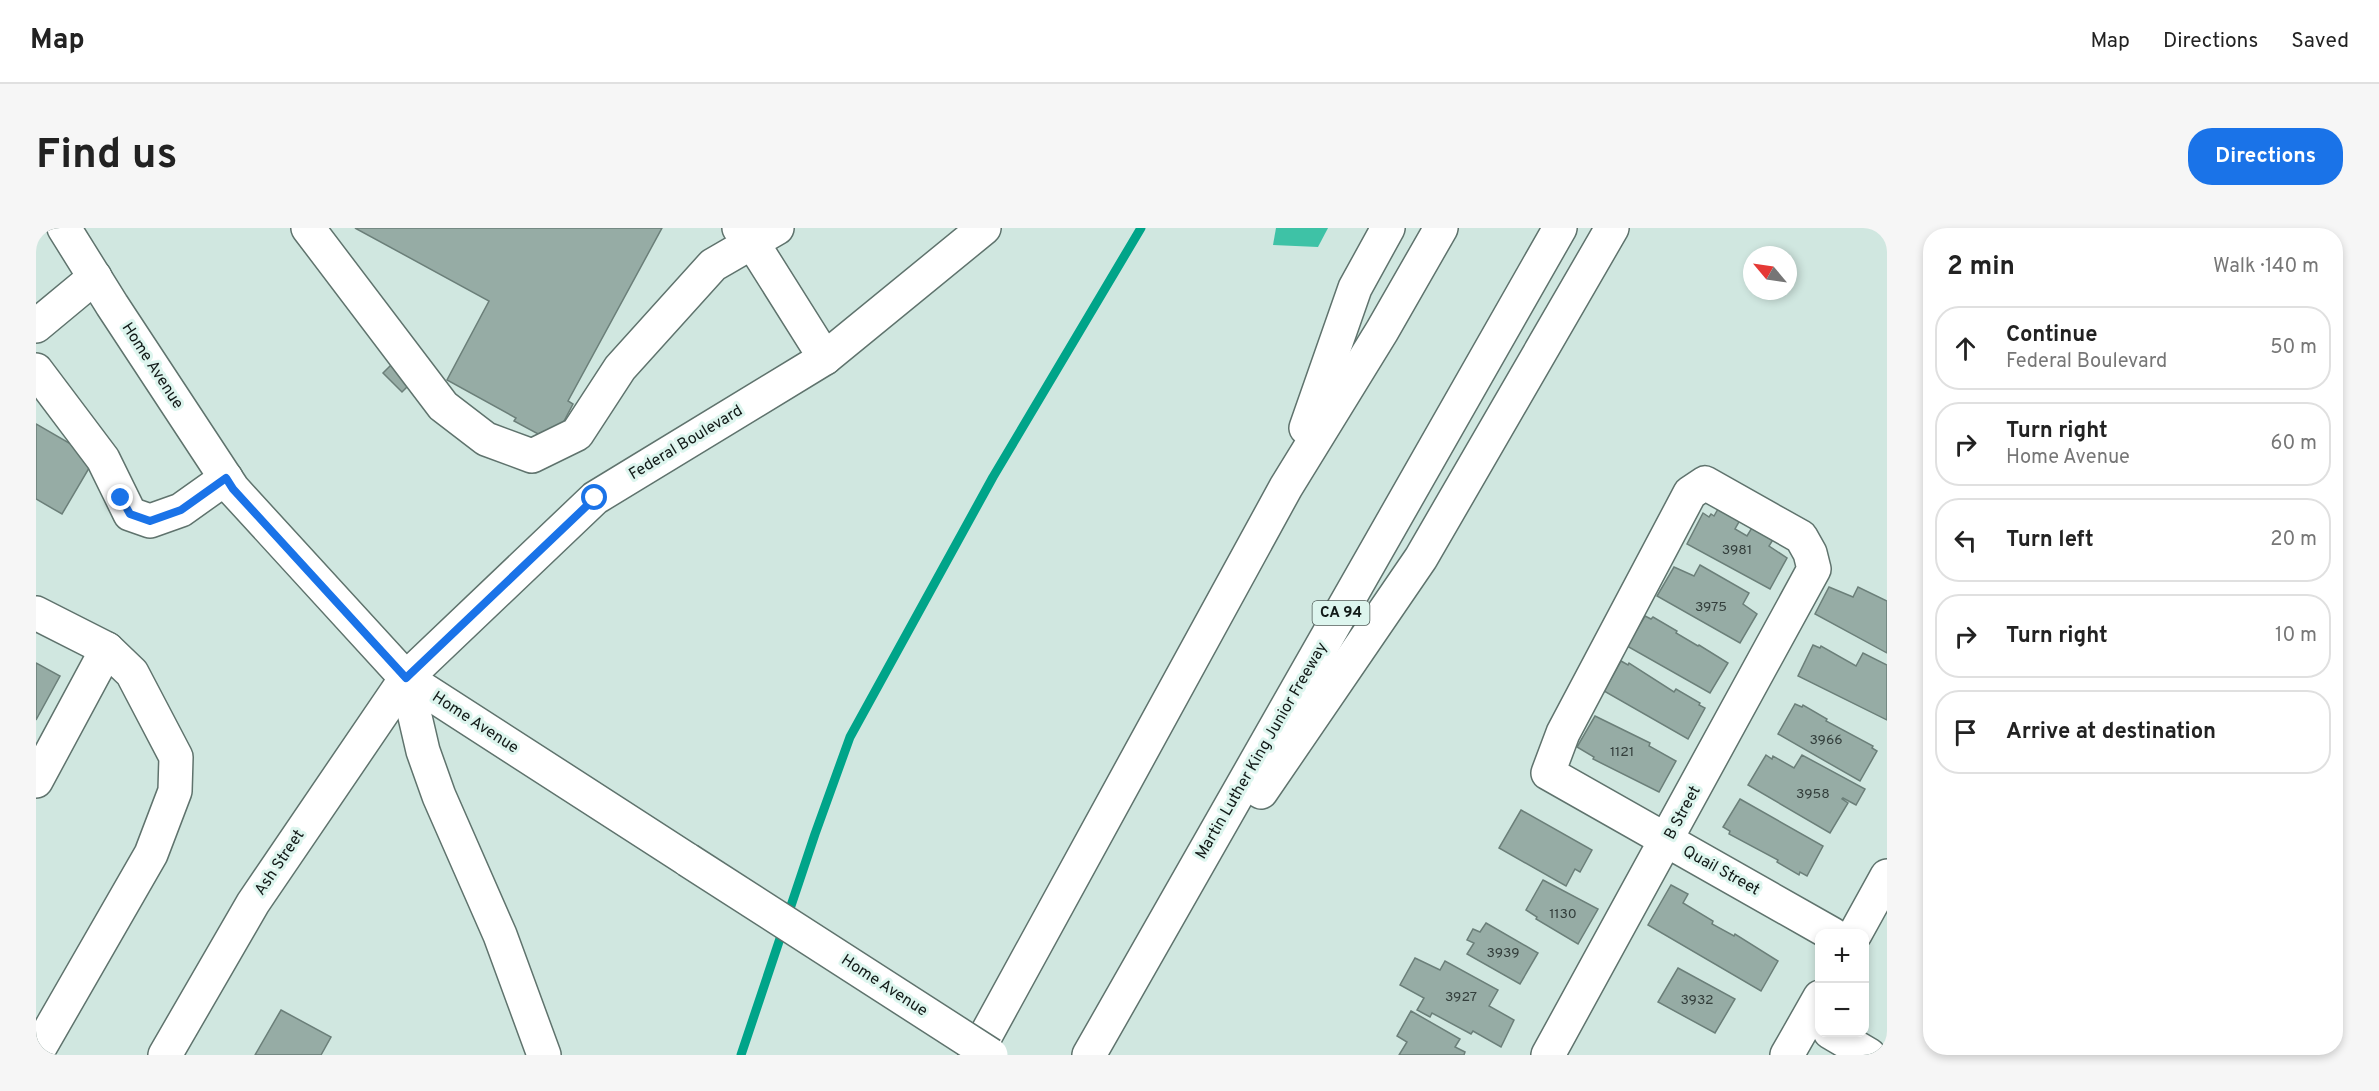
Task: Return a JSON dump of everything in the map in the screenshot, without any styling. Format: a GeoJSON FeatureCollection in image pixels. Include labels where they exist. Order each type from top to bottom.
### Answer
{"type":"FeatureCollection","features":[{"type":"Feature","properties":{"kind":"main road","name":"Home Avenue"},"geometry":{"type":"LineString","coordinates":[[64,228],[233,489],[406,678],[991,1055]]}},
{"type":"Feature","properties":{"kind":"main road"},"geometry":{"type":"LineString","coordinates":[[308,228],[443,406],[486,439],[532,456],[577,434],[620,368],[713,265],[756,233],[825,358]]}},
{"type":"Feature","properties":{"kind":"main road","name":"Federal Boulevard"},"geometry":{"type":"LineString","coordinates":[[406,678],[595,498],[825,358],[984,228]]}},
{"type":"Feature","properties":{"kind":"main road"},"geometry":{"type":"LineString","coordinates":[[1286,487],[1355,288],[1388,228]]}},
{"type":"Feature","properties":{"kind":"main road"},"geometry":{"type":"LineString","coordinates":[[975,1055],[1286,487],[1382,332],[1441,228]]}},
{"type":"Feature","properties":{"kind":"main road","name":"Martin Luther King Junior Freeway"},"geometry":{"type":"LineString","coordinates":[[1089,1055],[1560,228]]}},
{"type":"Feature","properties":{"kind":"main road"},"geometry":{"type":"LineString","coordinates":[[1122,997],[1421,558],[1612,228]]}},
{"type":"Feature","properties":{"kind":"main road"},"geometry":{"type":"LineString","coordinates":[[36,326],[95,277]]}},
{"type":"Feature","properties":{"kind":"main road"},"geometry":{"type":"LineString","coordinates":[[36,370],[103,459],[130,514],[150,521],[181,510],[226,478]]}},
{"type":"Feature","properties":{"kind":"main road","name":"Quail Street"},"geometry":{"type":"LineString","coordinates":[[1814,569],[1810,553],[1801,537],[1705,483],[1690,493],[1563,733],[1548,773],[1825,929]]}},
{"type":"Feature","properties":{"kind":"main road","name":"B Street"},"geometry":{"type":"LineString","coordinates":[[1548,1055],[1668,841],[1814,569]]}},
{"type":"Feature","properties":{"kind":"main road"},"geometry":{"type":"LineString","coordinates":[[36,613],[107,650],[132,673],[176,757],[175,791],[151,854],[36,1054]]}},
{"type":"Feature","properties":{"kind":"main road"},"geometry":{"type":"LineString","coordinates":[[36,781],[107,650]]}},
{"type":"Feature","properties":{"kind":"main road"},"geometry":{"type":"LineString","coordinates":[[406,678],[423,751],[438,796],[500,935],[544,1055]]}},
{"type":"Feature","properties":{"kind":"main road","name":"Ash Street"},"geometry":{"type":"LineString","coordinates":[[165,1055],[253,903],[406,678]]}},
{"type":"Feature","properties":{"kind":"main road"},"geometry":{"type":"LineString","coordinates":[[1857,929],[1887,876]]}},
{"type":"Feature","properties":{"kind":"main road"},"geometry":{"type":"LineString","coordinates":[[1787,1055],[1815,1024]]}},
{"type":"Feature","properties":{"kind":"main road"},"geometry":{"type":"LineString","coordinates":[[1844,1037],[1869,1055]]}},
{"type":"Feature","properties":{"kind":"green space"},"geometry":{"type":"Polygon","coordinates":[[[1276,228],[1328,228],[1318,247],[1273,245],[1276,228]]]}},
{"type":"Feature","properties":{"kind":"building"},"geometry":{"type":"Polygon","coordinates":[[[355,228],[662,228],[568,401],[573,404],[553,442],[514,421],[516,418],[447,380],[489,301],[355,228]]]}},
{"type":"Feature","properties":{"kind":"building"},"geometry":{"type":"Polygon","coordinates":[[[394,362],[413,381],[402,392],[383,373],[394,362]]]}},
{"type":"Feature","properties":{"kind":"building"},"geometry":{"type":"Polygon","coordinates":[[[36,424],[95,458],[62,514],[36,499],[36,424]]]}},
{"type":"Feature","properties":{"kind":"building"},"geometry":{"type":"Polygon","coordinates":[[[1718,509],[1740,520],[1735,529],[1747,536],[1753,526],[1774,538],[1769,546],[1787,558],[1770,589],[1687,544],[1703,513],[1709,517],[1711,514],[1714,516],[1718,509]]]}},
{"type":"Feature","properties":{"kind":"building"},"geometry":{"type":"Polygon","coordinates":[[[1700,565],[1749,593],[1743,604],[1757,614],[1740,643],[1657,596],[1674,567],[1694,576],[1700,565]]]}},
{"type":"Feature","properties":{"kind":"building"},"geometry":{"type":"Polygon","coordinates":[[[1829,587],[1853,597],[1858,587],[1887,601],[1887,653],[1815,614],[1829,587]]]}},
{"type":"Feature","properties":{"kind":"building"},"geometry":{"type":"Polygon","coordinates":[[[1645,616],[1651,619],[1653,617],[1728,663],[1710,693],[1627,646],[1645,616]]]}},
{"type":"Feature","properties":{"kind":"building"},"geometry":{"type":"Polygon","coordinates":[[[1813,645],[1820,648],[1821,646],[1856,666],[1863,653],[1887,665],[1887,720],[1798,676],[1813,645]]]}},
{"type":"Feature","properties":{"kind":"building"},"geometry":{"type":"Polygon","coordinates":[[[1621,661],[1628,665],[1629,663],[1674,692],[1676,689],[1705,708],[1688,739],[1604,691],[1621,661]]]}},
{"type":"Feature","properties":{"kind":"building"},"geometry":{"type":"Polygon","coordinates":[[[36,663],[60,676],[36,720],[36,663]]]}},
{"type":"Feature","properties":{"kind":"building"},"geometry":{"type":"Polygon","coordinates":[[[1795,704],[1802,707],[1803,705],[1827,719],[1826,721],[1873,746],[1872,748],[1877,751],[1860,781],[1778,734],[1795,704]]]}},
{"type":"Feature","properties":{"kind":"building"},"geometry":{"type":"Polygon","coordinates":[[[1595,716],[1650,743],[1649,746],[1676,761],[1659,792],[1593,759],[1594,757],[1577,747],[1595,716]]]}},
{"type":"Feature","properties":{"kind":"building"},"geometry":{"type":"Polygon","coordinates":[[[1766,755],[1772,759],[1773,756],[1794,768],[1802,755],[1865,789],[1856,805],[1842,799],[1848,803],[1830,833],[1748,785],[1766,755]]]}},
{"type":"Feature","properties":{"kind":"building"},"geometry":{"type":"Polygon","coordinates":[[[1740,799],[1823,846],[1807,876],[1800,872],[1799,875],[1777,862],[1778,860],[1729,834],[1730,831],[1723,827],[1740,799]]]}},
{"type":"Feature","properties":{"kind":"building"},"geometry":{"type":"Polygon","coordinates":[[[1521,810],[1592,850],[1580,872],[1575,869],[1566,886],[1499,848],[1521,810]]]}},
{"type":"Feature","properties":{"kind":"building"},"geometry":{"type":"Polygon","coordinates":[[[1543,880],[1598,909],[1578,944],[1536,919],[1537,917],[1526,910],[1543,880]]]}},
{"type":"Feature","properties":{"kind":"building"},"geometry":{"type":"Polygon","coordinates":[[[1671,885],[1688,894],[1683,903],[1713,921],[1712,924],[1734,936],[1735,934],[1778,961],[1761,991],[1648,925],[1671,885]]]}},
{"type":"Feature","properties":{"kind":"building"},"geometry":{"type":"Polygon","coordinates":[[[1486,923],[1538,953],[1520,984],[1467,954],[1474,943],[1467,940],[1473,929],[1480,932],[1486,923]]]}},
{"type":"Feature","properties":{"kind":"building"},"geometry":{"type":"Polygon","coordinates":[[[1415,958],[1440,970],[1445,961],[1498,990],[1489,1006],[1514,1020],[1501,1047],[1473,1031],[1471,1034],[1432,1013],[1430,1017],[1417,1010],[1424,998],[1400,985],[1415,958]]]}},
{"type":"Feature","properties":{"kind":"building"},"geometry":{"type":"Polygon","coordinates":[[[1678,968],[1735,999],[1715,1033],[1658,1002],[1678,968]]]}},
{"type":"Feature","properties":{"kind":"building"},"geometry":{"type":"Polygon","coordinates":[[[281,1010],[331,1037],[321,1055],[255,1055],[281,1010]]]}},
{"type":"Feature","properties":{"kind":"building"},"geometry":{"type":"Polygon","coordinates":[[[1411,1011],[1460,1039],[1455,1047],[1465,1052],[1464,1055],[1399,1055],[1407,1042],[1397,1036],[1411,1011]]]}},
{"type":"Feature","properties":{"kind":"waterway"},"geometry":{"type":"LineString","coordinates":[[741,1055],[850,737],[993,477],[1141,228]]}},
{"type":"Feature","properties":{"kind":"route"},"geometry":{"type":"LineString","coordinates":[[121,498],[130,514],[150,521],[181,510],[226,478],[233,489],[406,678],[595,498]]}}]}
